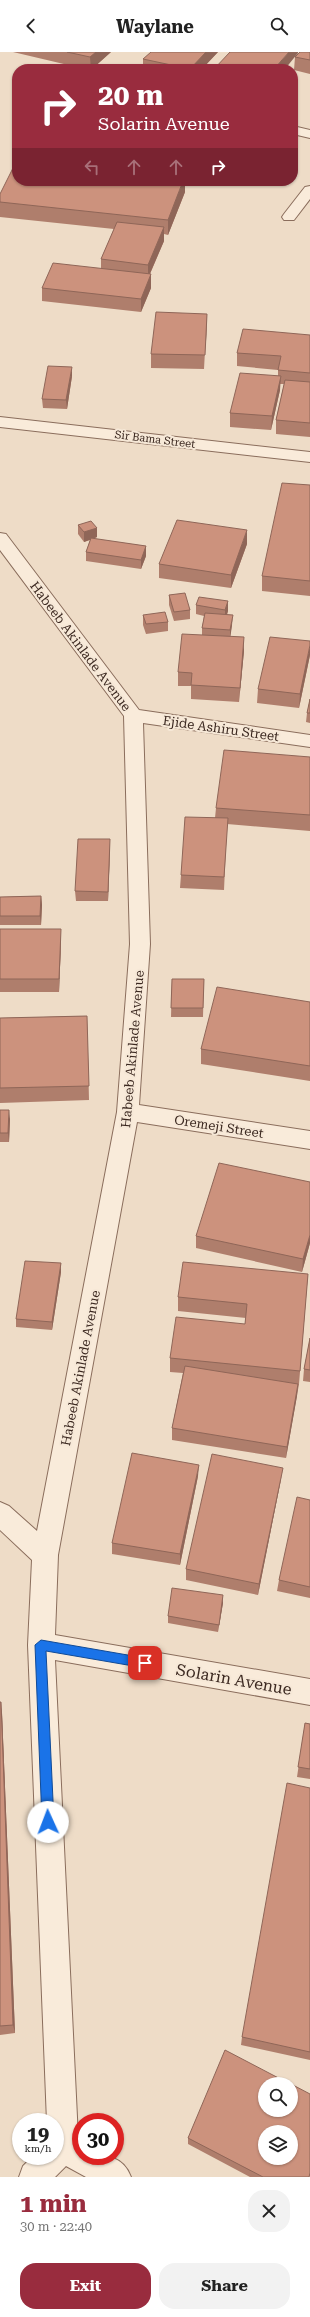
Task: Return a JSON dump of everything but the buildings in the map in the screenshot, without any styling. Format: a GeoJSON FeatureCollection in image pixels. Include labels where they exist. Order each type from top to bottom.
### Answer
{"type":"FeatureCollection","features":[{"type":"Feature","properties":{"kind":"street"},"geometry":{"type":"LineString","coordinates":[[298,131],[310,134]]}},
{"type":"Feature","properties":{"kind":"street"},"geometry":{"type":"LineString","coordinates":[[289,216],[310,190]]}},
{"type":"Feature","properties":{"kind":"street","name":"Sir Bama Street"},"geometry":{"type":"LineString","coordinates":[[0,422],[310,458]]}},
{"type":"Feature","properties":{"kind":"street","name":"Habeeb Akinlade Avenue"},"geometry":{"type":"LineString","coordinates":[[0,538],[133,715],[140,944],[128,1112],[45,1555],[41,1645],[56,2113]]}},
{"type":"Feature","properties":{"kind":"street","name":"Ejide Ashiru Street"},"geometry":{"type":"LineString","coordinates":[[133,715],[310,742]]}},
{"type":"Feature","properties":{"kind":"street","name":"Oremeji Street"},"geometry":{"type":"LineString","coordinates":[[128,1112],[310,1140]]}},
{"type":"Feature","properties":{"kind":"street"},"geometry":{"type":"LineString","coordinates":[[0,1514],[45,1555]]}},
{"type":"Feature","properties":{"kind":"street","name":"Solarin Avenue"},"geometry":{"type":"LineString","coordinates":[[41,1645],[310,1692]]}},
{"type":"Feature","properties":{"kind":"street"},"geometry":{"type":"LineString","coordinates":[[64,2156],[116,2177]]}},
{"type":"Feature","properties":{"kind":"street"},"geometry":{"type":"LineString","coordinates":[[34,2177],[46,2165]]}},
{"type":"Feature","properties":{"kind":"route"},"geometry":{"type":"LineString","coordinates":[[48,1822],[41,1645],[145,1663]]}}]}
